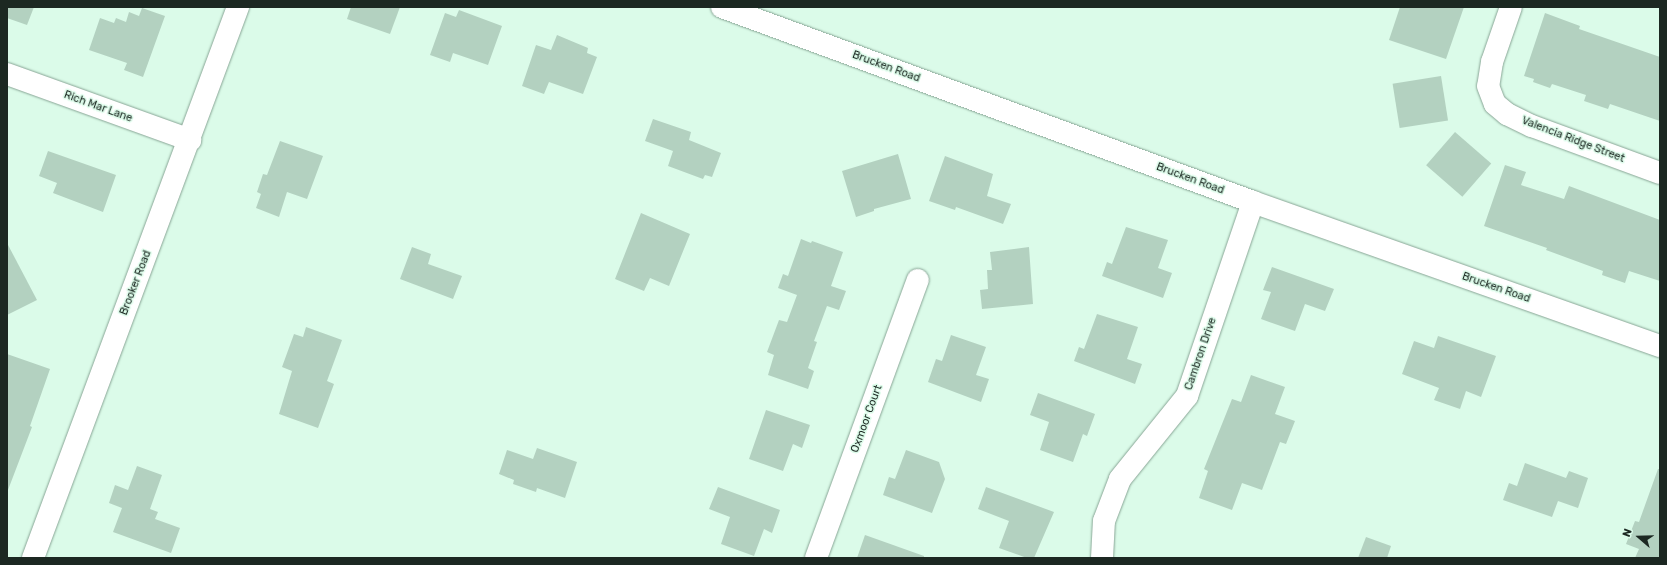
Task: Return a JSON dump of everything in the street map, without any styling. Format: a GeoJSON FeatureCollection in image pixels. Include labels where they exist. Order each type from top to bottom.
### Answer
{"type":"FeatureCollection","features":[{"type":"Feature","properties":{"kind":"street","name":"Brooker Road"},"geometry":{"type":"LineString","coordinates":[[33,558],[190,140],[238,7]]}},
{"type":"Feature","properties":{"kind":"street","name":"Brucken Road"},"geometry":{"type":"LineString","coordinates":[[722,7],[1253,202],[1660,346]]}},
{"type":"Feature","properties":{"kind":"street","name":"Valencia Ridge Street"},"geometry":{"type":"LineString","coordinates":[[1511,7],[1492,62],[1488,86],[1495,104],[1507,114],[1532,126],[1660,172]]}},
{"type":"Feature","properties":{"kind":"street","name":"Rich Mar Lane"},"geometry":{"type":"LineString","coordinates":[[7,74],[190,140]]}},
{"type":"Feature","properties":{"kind":"street","name":"Cambron Drive"},"geometry":{"type":"LineString","coordinates":[[1102,558],[1104,521],[1120,479],[1187,396],[1253,202]]}},
{"type":"Feature","properties":{"kind":"street","name":"Oxmoor Court"},"geometry":{"type":"LineString","coordinates":[[816,558],[918,280]]}},
{"type":"Feature","properties":{"kind":"building"},"geometry":{"type":"Polygon","coordinates":[[[7,7],[34,7],[27,25],[7,18],[7,7]]]}},
{"type":"Feature","properties":{"kind":"building"},"geometry":{"type":"Polygon","coordinates":[[[351,7],[400,7],[390,34],[347,19],[351,7]]]}},
{"type":"Feature","properties":{"kind":"building"},"geometry":{"type":"Polygon","coordinates":[[[1400,7],[1464,7],[1446,59],[1389,40],[1400,7]]]}},
{"type":"Feature","properties":{"kind":"building"},"geometry":{"type":"Polygon","coordinates":[[[142,8],[165,16],[143,77],[124,70],[127,63],[89,50],[100,18],[114,23],[116,18],[126,22],[129,12],[139,16],[142,8]]]}},
{"type":"Feature","properties":{"kind":"building"},"geometry":{"type":"Polygon","coordinates":[[[459,10],[502,26],[488,65],[453,53],[450,62],[430,55],[445,13],[456,17],[459,10]]]}},
{"type":"Feature","properties":{"kind":"building"},"geometry":{"type":"Polygon","coordinates":[[[1545,13],[1580,26],[1579,29],[1660,57],[1660,121],[1610,104],[1608,109],[1584,101],[1586,95],[1552,84],[1550,88],[1533,82],[1534,79],[1524,76],[1545,13]]]}},
{"type":"Feature","properties":{"kind":"building"},"geometry":{"type":"Polygon","coordinates":[[[557,35],[588,48],[587,53],[597,57],[583,94],[549,82],[544,94],[522,86],[536,45],[551,50],[557,35]]]}},
{"type":"Feature","properties":{"kind":"building"},"geometry":{"type":"Polygon","coordinates":[[[1441,76],[1448,120],[1400,128],[1393,84],[1441,76]]]}},
{"type":"Feature","properties":{"kind":"building"},"geometry":{"type":"Polygon","coordinates":[[[653,119],[691,132],[689,140],[721,153],[712,177],[705,175],[703,179],[668,166],[673,151],[645,141],[653,119]]]}},
{"type":"Feature","properties":{"kind":"building"},"geometry":{"type":"Polygon","coordinates":[[[1455,132],[1491,163],[1462,197],[1426,165],[1455,132]]]}},
{"type":"Feature","properties":{"kind":"building"},"geometry":{"type":"Polygon","coordinates":[[[280,141],[323,156],[307,199],[287,192],[279,217],[256,208],[261,194],[257,192],[263,174],[267,175],[280,141]]]}},
{"type":"Feature","properties":{"kind":"building"},"geometry":{"type":"Polygon","coordinates":[[[48,151],[116,175],[103,212],[53,193],[57,183],[39,176],[48,151]]]}},
{"type":"Feature","properties":{"kind":"building"},"geometry":{"type":"Polygon","coordinates":[[[898,154],[911,199],[874,209],[874,211],[856,217],[842,171],[898,154]]]}},
{"type":"Feature","properties":{"kind":"building"},"geometry":{"type":"Polygon","coordinates":[[[945,156],[993,174],[987,196],[1011,204],[1003,224],[956,207],[955,210],[929,201],[945,156]]]}},
{"type":"Feature","properties":{"kind":"building"},"geometry":{"type":"Polygon","coordinates":[[[1505,165],[1526,172],[1521,185],[1564,199],[1569,186],[1660,220],[1660,281],[1629,271],[1625,283],[1602,275],[1603,271],[1546,250],[1547,248],[1484,226],[1505,165]]]}},
{"type":"Feature","properties":{"kind":"building"},"geometry":{"type":"Polygon","coordinates":[[[641,213],[690,234],[669,286],[650,278],[644,291],[615,279],[641,213]]]}},
{"type":"Feature","properties":{"kind":"building"},"geometry":{"type":"Polygon","coordinates":[[[1126,227],[1168,240],[1158,268],[1172,273],[1163,298],[1102,276],[1107,262],[1112,264],[1126,227]]]}},
{"type":"Feature","properties":{"kind":"building"},"geometry":{"type":"Polygon","coordinates":[[[801,239],[811,243],[812,241],[843,252],[831,286],[846,291],[839,310],[827,306],[814,341],[817,342],[808,368],[814,371],[808,389],[768,375],[774,355],[767,352],[779,320],[787,322],[797,295],[778,288],[783,274],[788,276],[801,239]]]}},
{"type":"Feature","properties":{"kind":"building"},"geometry":{"type":"Polygon","coordinates":[[[7,243],[37,300],[7,315],[7,243]]]}},
{"type":"Feature","properties":{"kind":"building"},"geometry":{"type":"Polygon","coordinates":[[[412,247],[431,254],[428,264],[462,276],[453,299],[400,279],[412,247]]]}},
{"type":"Feature","properties":{"kind":"building"},"geometry":{"type":"Polygon","coordinates":[[[1029,247],[1033,304],[982,309],[980,290],[988,289],[987,270],[992,270],[990,252],[1029,247]]]}},
{"type":"Feature","properties":{"kind":"building"},"geometry":{"type":"Polygon","coordinates":[[[1272,267],[1334,289],[1325,311],[1305,304],[1295,331],[1261,319],[1271,292],[1263,290],[1272,267]]]}},
{"type":"Feature","properties":{"kind":"building"},"geometry":{"type":"Polygon","coordinates":[[[1097,314],[1138,327],[1127,359],[1142,364],[1135,384],[1074,361],[1079,347],[1084,349],[1097,314]]]}},
{"type":"Feature","properties":{"kind":"building"},"geometry":{"type":"Polygon","coordinates":[[[306,327],[342,340],[327,381],[334,384],[318,428],[279,414],[292,371],[282,367],[294,334],[303,337],[306,327]]]}},
{"type":"Feature","properties":{"kind":"building"},"geometry":{"type":"Polygon","coordinates":[[[951,335],[986,347],[976,375],[989,379],[981,402],[928,382],[936,359],[942,361],[951,335]]]}},
{"type":"Feature","properties":{"kind":"building"},"geometry":{"type":"Polygon","coordinates":[[[1438,336],[1496,356],[1481,397],[1466,391],[1460,409],[1434,400],[1439,388],[1402,374],[1414,341],[1434,348],[1438,336]]]}},
{"type":"Feature","properties":{"kind":"building"},"geometry":{"type":"Polygon","coordinates":[[[7,354],[50,369],[30,426],[32,427],[8,490],[7,490],[7,354]]]}},
{"type":"Feature","properties":{"kind":"building"},"geometry":{"type":"Polygon","coordinates":[[[1251,375],[1285,387],[1275,414],[1295,421],[1286,444],[1280,442],[1262,490],[1242,483],[1232,510],[1199,498],[1208,471],[1204,469],[1232,399],[1241,402],[1251,375]]]}},
{"type":"Feature","properties":{"kind":"building"},"geometry":{"type":"Polygon","coordinates":[[[1038,393],[1095,414],[1087,436],[1083,434],[1073,462],[1040,450],[1049,422],[1030,415],[1038,393]]]}},
{"type":"Feature","properties":{"kind":"building"},"geometry":{"type":"Polygon","coordinates":[[[766,410],[810,425],[802,448],[793,444],[783,471],[749,459],[766,410]]]}},
{"type":"Feature","properties":{"kind":"building"},"geometry":{"type":"Polygon","coordinates":[[[537,448],[577,462],[565,498],[537,488],[536,492],[513,484],[514,480],[499,474],[507,450],[533,459],[537,448]]]}},
{"type":"Feature","properties":{"kind":"building"},"geometry":{"type":"Polygon","coordinates":[[[906,450],[939,462],[945,479],[932,513],[883,495],[889,477],[895,479],[906,450]]]}},
{"type":"Feature","properties":{"kind":"building"},"geometry":{"type":"Polygon","coordinates":[[[1525,463],[1566,478],[1569,471],[1588,478],[1578,508],[1558,501],[1552,517],[1503,500],[1509,483],[1517,486],[1525,463]]]}},
{"type":"Feature","properties":{"kind":"building"},"geometry":{"type":"Polygon","coordinates":[[[137,466],[162,475],[150,509],[158,512],[155,519],[180,528],[171,553],[113,532],[122,508],[109,503],[115,485],[128,490],[137,466]]]}},
{"type":"Feature","properties":{"kind":"building"},"geometry":{"type":"Polygon","coordinates":[[[1658,469],[1660,469],[1660,558],[1635,558],[1639,549],[1626,544],[1635,521],[1639,522],[1658,469]]]}},
{"type":"Feature","properties":{"kind":"building"},"geometry":{"type":"Polygon","coordinates":[[[718,487],[780,510],[772,533],[764,529],[754,556],[721,544],[730,517],[709,509],[718,487]]]}},
{"type":"Feature","properties":{"kind":"building"},"geometry":{"type":"Polygon","coordinates":[[[986,487],[1054,512],[1034,558],[1027,558],[999,548],[1009,521],[978,509],[986,487]]]}},
{"type":"Feature","properties":{"kind":"building"},"geometry":{"type":"Polygon","coordinates":[[[865,535],[924,556],[924,558],[857,558],[865,535]]]}},
{"type":"Feature","properties":{"kind":"building"},"geometry":{"type":"Polygon","coordinates":[[[1366,537],[1391,546],[1387,558],[1358,558],[1366,537]]]}}]}
